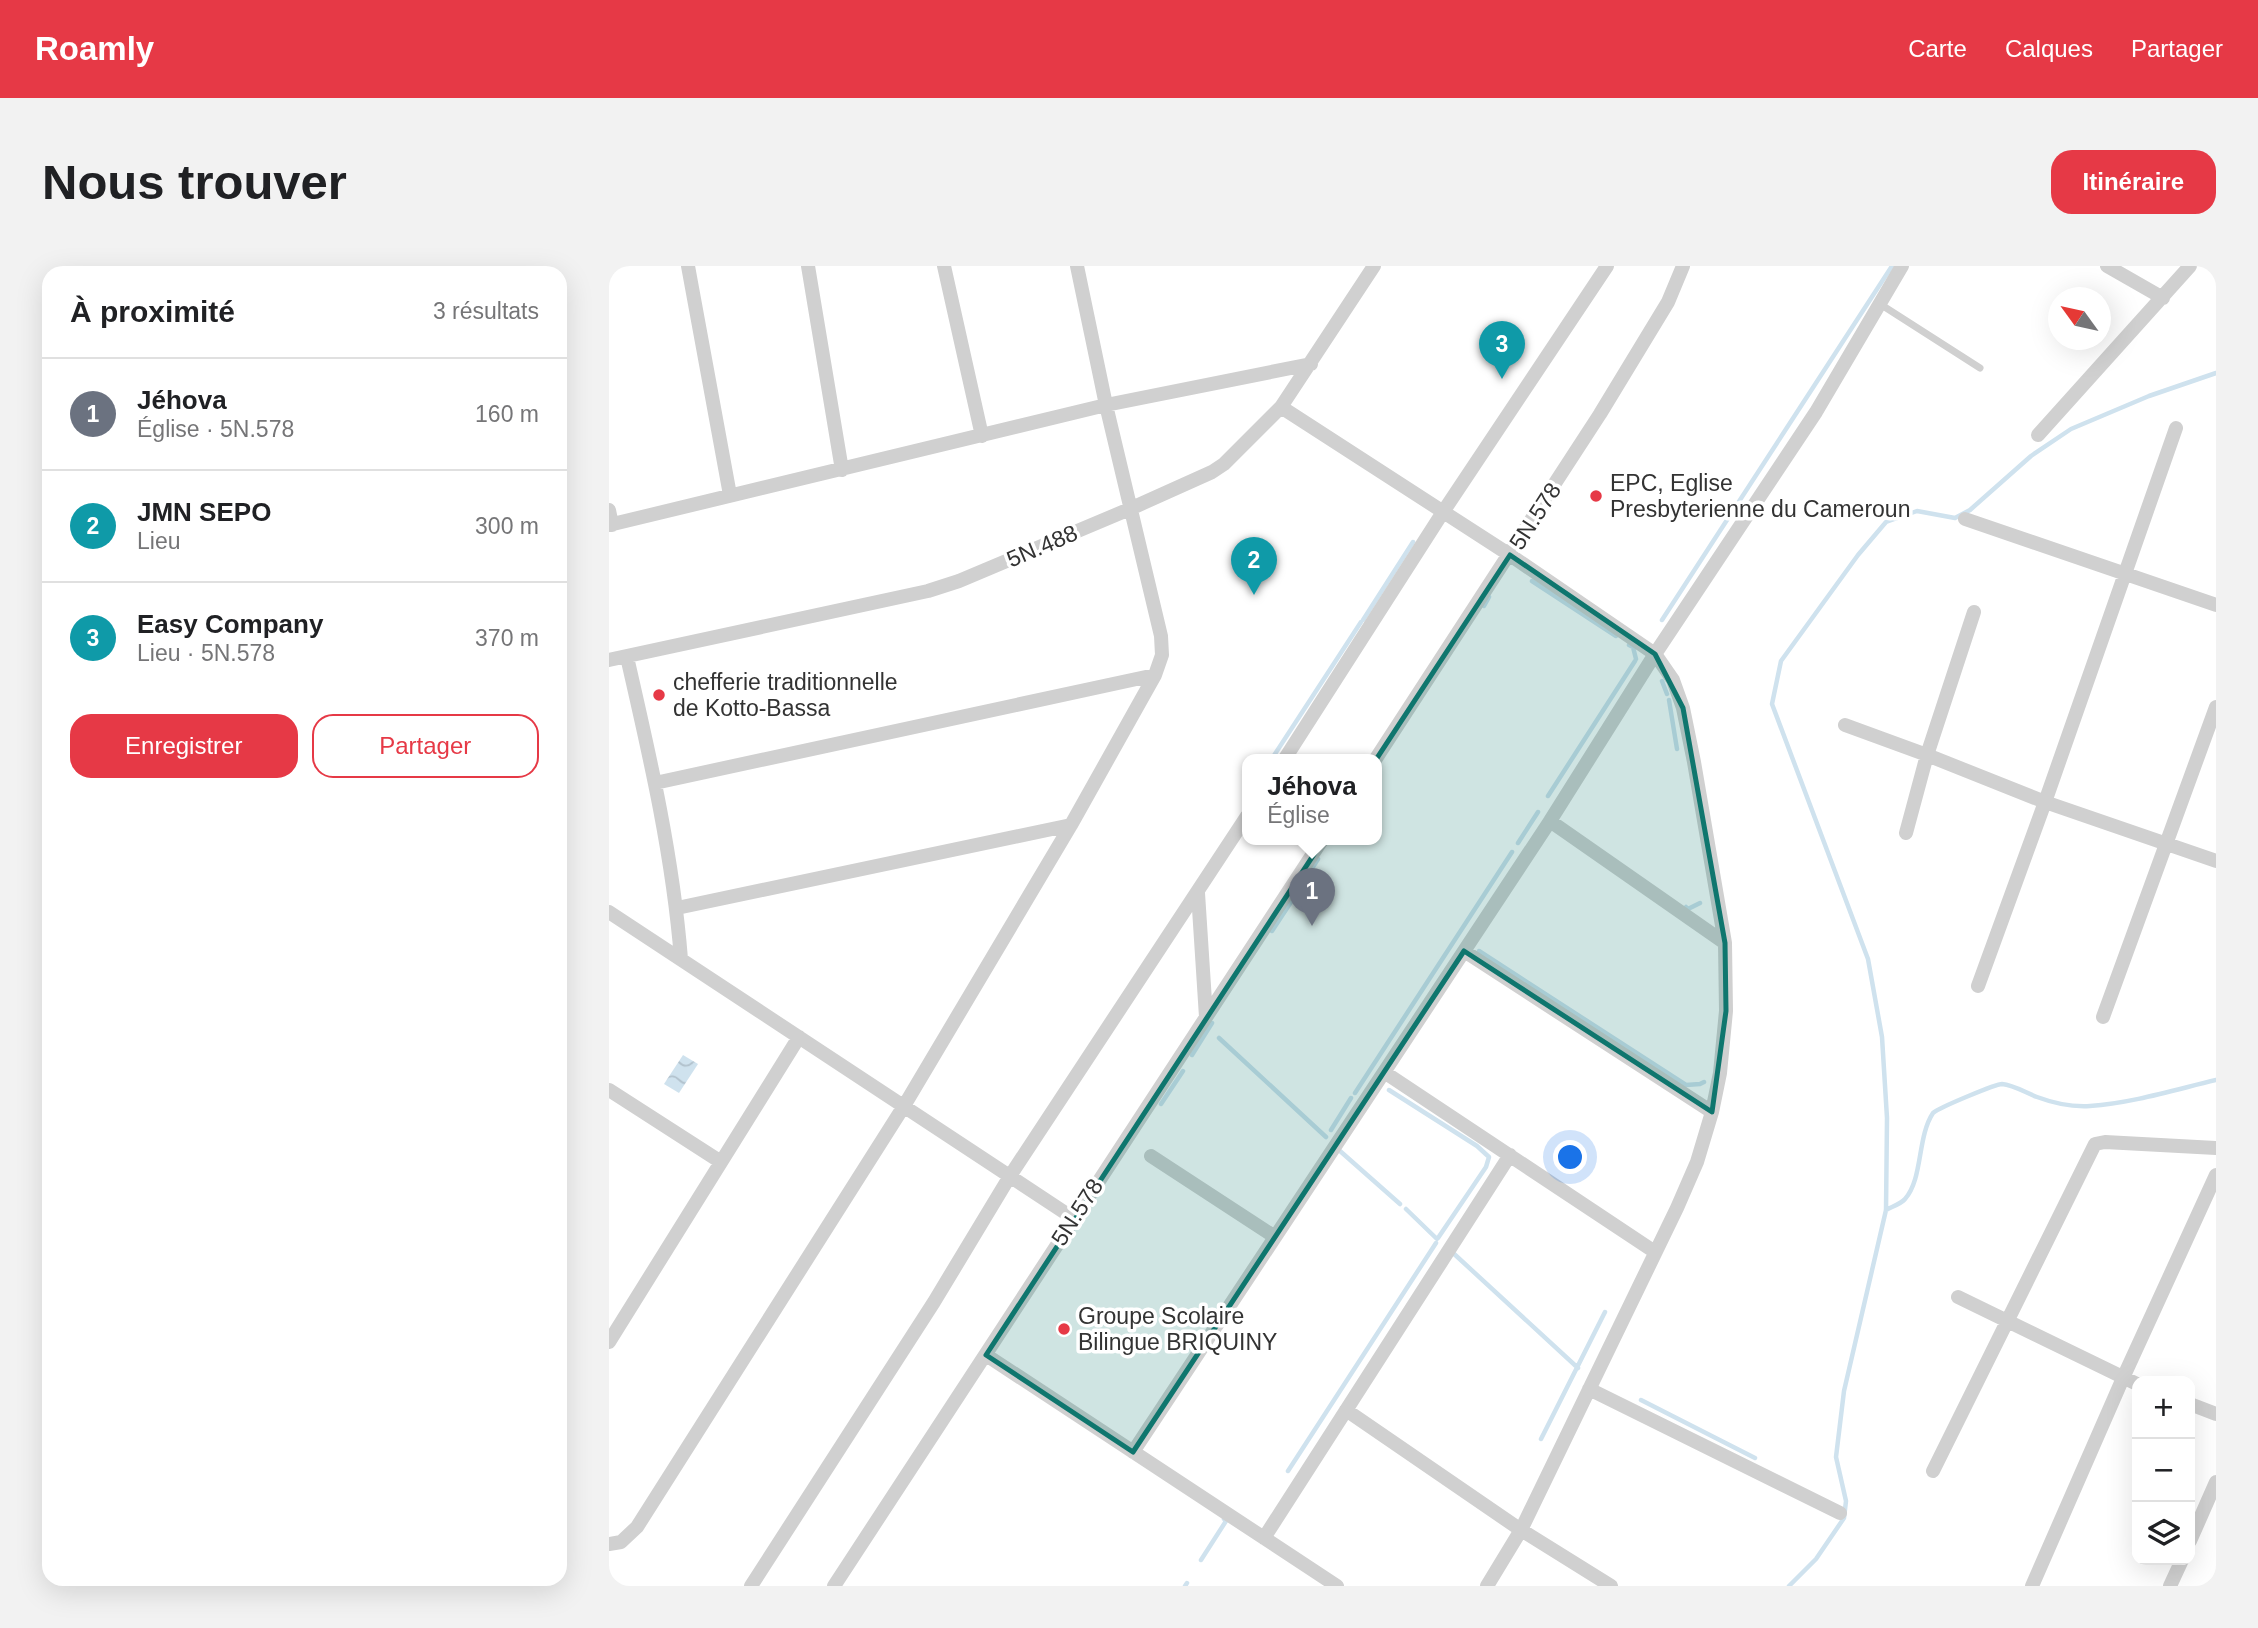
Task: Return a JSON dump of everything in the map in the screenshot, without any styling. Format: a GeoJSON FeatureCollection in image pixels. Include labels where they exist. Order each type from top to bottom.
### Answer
{"type":"FeatureCollection","features":[{"type":"Feature","properties":{"kind":"street"},"geometry":{"type":"LineString","coordinates":[[688,266],[730,495]]}},
{"type":"Feature","properties":{"kind":"street"},"geometry":{"type":"LineString","coordinates":[[808,266],[842,470]]}},
{"type":"Feature","properties":{"kind":"street"},"geometry":{"type":"LineString","coordinates":[[944,266],[982,436]]}},
{"type":"Feature","properties":{"kind":"street"},"geometry":{"type":"LineString","coordinates":[[609,1544],[621,1542],[637,1527],[904,1106],[1071,825],[1155,675],[1162,655],[1161,636],[1106,405],[1077,266]]}},
{"type":"Feature","properties":{"kind":"street","name":"5N.488"},"geometry":{"type":"LineString","coordinates":[[609,660],[928,591],[959,581],[1132,509],[1212,472],[1281,407],[1374,266]]}},
{"type":"Feature","properties":{"kind":"street"},"geometry":{"type":"LineString","coordinates":[[1288,754],[1607,266]]}},
{"type":"Feature","properties":{"kind":"street","name":"5N.578"},"geometry":{"type":"LineString","coordinates":[[1379,754],[1510,555],[1668,302],[1683,266]]}},
{"type":"Feature","properties":{"kind":"street"},"geometry":{"type":"LineString","coordinates":[[1133,1452],[1550,821],[1655,654],[1816,412],[1902,266]]}},
{"type":"Feature","properties":{"kind":"street"},"geometry":{"type":"LineString","coordinates":[[2107,266],[2162,298]]}},
{"type":"Feature","properties":{"kind":"street"},"geometry":{"type":"LineString","coordinates":[[2038,435],[2190,266]]}},
{"type":"Feature","properties":{"kind":"street"},"geometry":{"type":"LineString","coordinates":[[610,520],[842,470],[1106,405],[1311,363]]}},
{"type":"Feature","properties":{"kind":"street"},"geometry":{"type":"LineString","coordinates":[[1281,407],[1510,555],[1655,654],[1673,680],[1683,708],[1725,943],[1726,1011],[1720,1073],[1697,1162],[1521,1530],[1487,1586]]}},
{"type":"Feature","properties":{"kind":"street"},"geometry":{"type":"LineString","coordinates":[[1978,986],[2176,428]]}},
{"type":"Feature","properties":{"kind":"street"},"geometry":{"type":"LineString","coordinates":[[1965,519],[2216,605]]}},
{"type":"Feature","properties":{"kind":"street"},"geometry":{"type":"LineString","coordinates":[[1906,833],[1927,755],[1974,612]]}},
{"type":"Feature","properties":{"kind":"street"},"geometry":{"type":"LineString","coordinates":[[628,657],[656,783],[677,908],[681,959]]}},
{"type":"Feature","properties":{"kind":"street"},"geometry":{"type":"LineString","coordinates":[[656,783],[1155,675]]}},
{"type":"Feature","properties":{"kind":"street"},"geometry":{"type":"LineString","coordinates":[[2103,1017],[2216,707]]}},
{"type":"Feature","properties":{"kind":"street"},"geometry":{"type":"LineString","coordinates":[[1845,725],[2045,802],[2216,860]]}},
{"type":"Feature","properties":{"kind":"street"},"geometry":{"type":"LineString","coordinates":[[1550,821],[1725,943]]}},
{"type":"Feature","properties":{"kind":"street"},"geometry":{"type":"LineString","coordinates":[[751,1586],[927,1313],[1010,1176],[1242,824]]}},
{"type":"Feature","properties":{"kind":"street"},"geometry":{"type":"LineString","coordinates":[[677,908],[1071,825]]}},
{"type":"Feature","properties":{"kind":"street","name":"5N.578"},"geometry":{"type":"LineString","coordinates":[[834,1586],[1319,845]]}},
{"type":"Feature","properties":{"kind":"street"},"geometry":{"type":"LineString","coordinates":[[1198,893],[1206,1017]]}},
{"type":"Feature","properties":{"kind":"street"},"geometry":{"type":"LineString","coordinates":[[609,912],[1073,1218]]}},
{"type":"Feature","properties":{"kind":"street"},"geometry":{"type":"LineString","coordinates":[[1464,951],[1712,1112]]}},
{"type":"Feature","properties":{"kind":"street"},"geometry":{"type":"LineString","coordinates":[[609,1342],[799,1037]]}},
{"type":"Feature","properties":{"kind":"street"},"geometry":{"type":"LineString","coordinates":[[1384,1072],[1655,1252]]}},
{"type":"Feature","properties":{"kind":"street"},"geometry":{"type":"LineString","coordinates":[[609,1090],[721,1162]]}},
{"type":"Feature","properties":{"kind":"street"},"geometry":{"type":"LineString","coordinates":[[1934,1471],[2095,1144],[2105,1142],[2216,1147]]}},
{"type":"Feature","properties":{"kind":"street"},"geometry":{"type":"LineString","coordinates":[[1264,1538],[1510,1155]]}},
{"type":"Feature","properties":{"kind":"street"},"geometry":{"type":"LineString","coordinates":[[1151,1156],[1275,1237]]}},
{"type":"Feature","properties":{"kind":"street"},"geometry":{"type":"LineString","coordinates":[[2032,1586],[2216,1175]]}},
{"type":"Feature","properties":{"kind":"street"},"geometry":{"type":"LineString","coordinates":[[1958,1297],[2132,1382]]}},
{"type":"Feature","properties":{"kind":"street"},"geometry":{"type":"LineString","coordinates":[[609,1311],[623,1321]]}},
{"type":"Feature","properties":{"kind":"street"},"geometry":{"type":"LineString","coordinates":[[986,1355],[1337,1586]]}},
{"type":"Feature","properties":{"kind":"street"},"geometry":{"type":"LineString","coordinates":[[1589,1389],[1840,1513]]}},
{"type":"Feature","properties":{"kind":"street"},"geometry":{"type":"LineString","coordinates":[[2195,1406],[2216,1414]]}},
{"type":"Feature","properties":{"kind":"street"},"geometry":{"type":"LineString","coordinates":[[1346,1410],[1521,1530],[1611,1586]]}},
{"type":"Feature","properties":{"kind":"street"},"geometry":{"type":"LineString","coordinates":[[2195,1530],[2216,1482]]}},
{"type":"Feature","properties":{"kind":"street"},"geometry":{"type":"LineString","coordinates":[[2170,1586],[2180,1565]]}},
{"type":"Feature","properties":{"kind":"lane"},"geometry":{"type":"LineString","coordinates":[[1879,304],[1980,368]]}},
{"type":"Feature","properties":{"kind":"highlighted area"},"geometry":{"type":"Polygon","coordinates":[[[1510,555],[1655,654],[1683,708],[1725,943],[1726,1011],[1712,1112],[1464,951],[1133,1452],[986,1355],[1510,555]]]}},
{"type":"Feature","properties":{"kind":"water"},"geometry":{"type":"Polygon","coordinates":[[[683,1055],[698,1064],[679,1093],[664,1084],[683,1055]]]}},
{"type":"Feature","properties":{"kind":"waterway"},"geometry":{"type":"LineString","coordinates":[[1662,620],[1892,266]]}},
{"type":"Feature","properties":{"kind":"waterway"},"geometry":{"type":"LineString","coordinates":[[1789,1586],[1816,1559],[1844,1518],[1846,1501],[1836,1457],[1844,1391],[1886,1210],[1887,1118],[1882,1037],[1868,959],[1772,704],[1781,661],[1858,555],[1886,522],[1917,511],[1955,518],[1970,510],[2031,456],[2071,429],[2149,396],[2216,373]]}},
{"type":"Feature","properties":{"kind":"waterway"},"geometry":{"type":"LineString","coordinates":[[1363,620],[1413,542]]}},
{"type":"Feature","properties":{"kind":"waterway"},"geometry":{"type":"LineString","coordinates":[[1532,581],[1616,636]]}},
{"type":"Feature","properties":{"kind":"waterway"},"geometry":{"type":"LineString","coordinates":[[1484,606],[1489,597]]}},
{"type":"Feature","properties":{"kind":"waterway"},"geometry":{"type":"LineString","coordinates":[[1275,754],[1361,622]]}},
{"type":"Feature","properties":{"kind":"waterway"},"geometry":{"type":"LineString","coordinates":[[1629,645],[1633,647],[1636,659]]}},
{"type":"Feature","properties":{"kind":"waterway"},"geometry":{"type":"LineString","coordinates":[[1548,796],[1635,661]]}},
{"type":"Feature","properties":{"kind":"waterway"},"geometry":{"type":"LineString","coordinates":[[1662,681],[1667,694]]}},
{"type":"Feature","properties":{"kind":"waterway"},"geometry":{"type":"LineString","coordinates":[[1669,700],[1677,749]]}},
{"type":"Feature","properties":{"kind":"waterway"},"geometry":{"type":"LineString","coordinates":[[1518,843],[1538,812]]}},
{"type":"Feature","properties":{"kind":"waterway"},"geometry":{"type":"LineString","coordinates":[[1355,1093],[1512,852]]}},
{"type":"Feature","properties":{"kind":"waterway"},"geometry":{"type":"LineString","coordinates":[[1298,891],[1318,859]]}},
{"type":"Feature","properties":{"kind":"waterway"},"geometry":{"type":"LineString","coordinates":[[1272,931],[1291,902]]}},
{"type":"Feature","properties":{"kind":"waterway"},"geometry":{"type":"LineString","coordinates":[[1686,907],[1688,909],[1700,903]]}},
{"type":"Feature","properties":{"kind":"waterway"},"geometry":{"type":"LineString","coordinates":[[1479,951],[1686,1085],[1704,1082]]}},
{"type":"Feature","properties":{"kind":"waterway"},"geometry":{"type":"LineString","coordinates":[[1192,1055],[1212,1023]]}},
{"type":"Feature","properties":{"kind":"waterway"},"geometry":{"type":"LineString","coordinates":[[1219,1038],[1326,1137]]}},
{"type":"Feature","properties":{"kind":"waterway"},"geometry":{"type":"LineString","coordinates":[[1161,1104],[1183,1071]]}},
{"type":"Feature","properties":{"kind":"waterway"},"geometry":{"type":"LineString","coordinates":[[1886,1210],[1903,1201],[1911,1191],[1924,1134],[1933,1113],[1979,1092],[2002,1084],[2056,1103],[2090,1106],[2137,1099],[2216,1080]]}},
{"type":"Feature","properties":{"kind":"waterway"},"geometry":{"type":"LineString","coordinates":[[1389,1090],[1477,1146],[1489,1157],[1486,1167],[1438,1238]]}},
{"type":"Feature","properties":{"kind":"waterway"},"geometry":{"type":"LineString","coordinates":[[1331,1130],[1351,1098]]}},
{"type":"Feature","properties":{"kind":"waterway"},"geometry":{"type":"LineString","coordinates":[[1340,1151],[1400,1204]]}},
{"type":"Feature","properties":{"kind":"waterway"},"geometry":{"type":"LineString","coordinates":[[1406,1209],[1437,1239]]}},
{"type":"Feature","properties":{"kind":"waterway"},"geometry":{"type":"LineString","coordinates":[[1288,1471],[1436,1243]]}},
{"type":"Feature","properties":{"kind":"waterway"},"geometry":{"type":"LineString","coordinates":[[1452,1252],[1578,1368]]}},
{"type":"Feature","properties":{"kind":"waterway"},"geometry":{"type":"LineString","coordinates":[[1541,1439],[1605,1312]]}},
{"type":"Feature","properties":{"kind":"waterway"},"geometry":{"type":"LineString","coordinates":[[1641,1400],[1755,1458]]}},
{"type":"Feature","properties":{"kind":"waterway"},"geometry":{"type":"LineString","coordinates":[[1201,1560],[1226,1521],[1224,1519]]}},
{"type":"Feature","properties":{"kind":"place","name":"Easy Company"},"geometry":{"type":"Point","coordinates":[1502,379]}},
{"type":"Feature","properties":{"kind":"place","name":"EPC, Eglise Presbyterienne du Cameroun"},"geometry":{"type":"Point","coordinates":[1596,496]}},
{"type":"Feature","properties":{"kind":"place","name":"JMN SEPO"},"geometry":{"type":"Point","coordinates":[1254,595]}},
{"type":"Feature","properties":{"kind":"place","name":"chefferie traditionnelle de Kotto-Bassa"},"geometry":{"type":"Point","coordinates":[659,695]}},
{"type":"Feature","properties":{"kind":"place","name":"Jéhova"},"geometry":{"type":"Point","coordinates":[1312,926]}},
{"type":"Feature","properties":{"kind":"place","name":"Groupe Scolaire Bilingue BRIQUINY"},"geometry":{"type":"Point","coordinates":[1064,1329]}}]}
